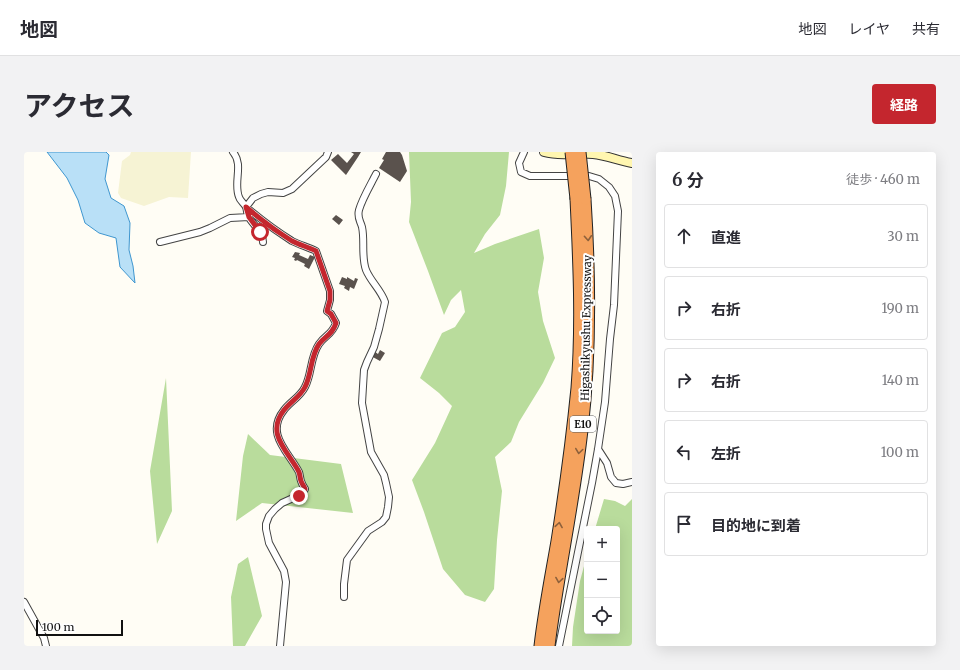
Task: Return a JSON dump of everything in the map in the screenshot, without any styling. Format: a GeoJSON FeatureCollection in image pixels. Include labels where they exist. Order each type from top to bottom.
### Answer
{"type":"FeatureCollection","features":[{"type":"Feature","properties":{"kind":"highway","name":"Higashikyushu Expressway"},"geometry":{"type":"LineString","coordinates":[[549,646],[576,476],[586,385],[589,292],[588,244],[571,152]]}},
{"type":"Feature","properties":{"kind":"highway","name":"Higashikyushu Expressway"},"geometry":{"type":"LineString","coordinates":[[540,646],[542,626],[557,541],[577,386],[580,335],[580,152]]}},
{"type":"Feature","properties":{"kind":"main road"},"geometry":{"type":"LineString","coordinates":[[544,152],[555,155],[595,154],[632,164]]}},
{"type":"Feature","properties":{"kind":"street"},"geometry":{"type":"LineString","coordinates":[[233,152],[238,163],[238,179],[236,187],[239,198],[246,207],[292,241],[316,251],[330,291],[330,300],[327,311],[331,314],[336,323],[334,331],[319,344],[311,362],[305,388],[285,409],[277,423],[276,430],[280,442],[300,473],[301,481],[305,489],[302,494],[282,503],[275,509],[269,516],[266,524],[269,543],[284,571],[286,582],[280,646]]}},
{"type":"Feature","properties":{"kind":"street"},"geometry":{"type":"LineString","coordinates":[[246,207],[253,198],[260,194],[268,192],[283,192],[292,189],[326,157],[328,152]]}},
{"type":"Feature","properties":{"kind":"street"},"geometry":{"type":"LineString","coordinates":[[524,152],[518,163],[521,172],[530,176],[589,176],[599,179],[609,187],[615,196],[618,211],[614,305],[605,402],[598,449],[559,646]]}},
{"type":"Feature","properties":{"kind":"street"},"geometry":{"type":"LineString","coordinates":[[344,597],[347,560],[368,531],[382,522],[386,517],[389,497],[384,475],[371,452],[362,403],[364,370],[374,347],[385,302],[366,269],[362,227],[358,217],[359,208],[376,174]]}},
{"type":"Feature","properties":{"kind":"street"},"geometry":{"type":"LineString","coordinates":[[246,207],[249,217],[263,237],[263,242]]}},
{"type":"Feature","properties":{"kind":"street"},"geometry":{"type":"LineString","coordinates":[[160,242],[200,232],[230,218],[249,217]]}},
{"type":"Feature","properties":{"kind":"street"},"geometry":{"type":"LineString","coordinates":[[598,449],[607,463],[611,477],[616,483],[623,484],[632,482]]}},
{"type":"Feature","properties":{"kind":"street"},"geometry":{"type":"LineString","coordinates":[[24,602],[44,638],[46,646]]}},
{"type":"Feature","properties":{"kind":"shaded area"},"geometry":{"type":"Polygon","coordinates":[[[131,152],[191,152],[188,198],[169,197],[144,206],[121,198],[118,193],[122,161],[130,155],[131,152]]]}},
{"type":"Feature","properties":{"kind":"green space"},"geometry":{"type":"Polygon","coordinates":[[[409,152],[509,152],[506,186],[500,215],[485,234],[474,253],[539,229],[544,258],[538,292],[543,321],[555,358],[543,383],[519,422],[511,442],[495,457],[502,491],[494,589],[485,602],[465,595],[443,569],[412,480],[435,443],[452,406],[439,393],[420,378],[442,333],[455,327],[465,312],[461,290],[451,300],[444,315],[409,222],[411,202],[409,152]]]}},
{"type":"Feature","properties":{"kind":"green space"},"geometry":{"type":"Polygon","coordinates":[[[166,378],[172,511],[157,544],[150,471],[166,378]]]}},
{"type":"Feature","properties":{"kind":"green space"},"geometry":{"type":"Polygon","coordinates":[[[248,434],[270,455],[341,464],[353,513],[262,503],[236,521],[243,456],[248,434]]]}},
{"type":"Feature","properties":{"kind":"green space"},"geometry":{"type":"Polygon","coordinates":[[[604,499],[615,501],[625,506],[632,499],[632,646],[572,646],[573,627],[580,581],[584,566],[584,634],[620,634],[620,526],[596,526],[604,499]]]}},
{"type":"Feature","properties":{"kind":"green space"},"geometry":{"type":"Polygon","coordinates":[[[248,557],[262,616],[245,646],[233,646],[231,597],[238,564],[248,557]]]}},
{"type":"Feature","properties":{"kind":"water"},"geometry":{"type":"Polygon","coordinates":[[[47,152],[106,152],[109,155],[105,179],[111,198],[124,206],[130,223],[129,250],[135,283],[120,267],[116,238],[99,233],[85,223],[78,200],[67,178],[47,152]]]}},
{"type":"Feature","properties":{"kind":"building"},"geometry":{"type":"Polygon","coordinates":[[[351,152],[361,152],[346,175],[331,160],[338,154],[347,163],[354,154],[351,152]]]}},
{"type":"Feature","properties":{"kind":"building"},"geometry":{"type":"Polygon","coordinates":[[[386,152],[400,152],[402,155],[407,171],[400,182],[379,168],[384,160],[382,159],[386,152]]]}},
{"type":"Feature","properties":{"kind":"building"},"geometry":{"type":"Polygon","coordinates":[[[336,215],[343,220],[339,225],[332,219],[336,215]]]}},
{"type":"Feature","properties":{"kind":"building"},"geometry":{"type":"Polygon","coordinates":[[[295,252],[300,253],[299,255],[308,259],[310,255],[315,257],[309,269],[304,266],[305,264],[294,260],[295,258],[292,257],[295,252]]]}},
{"type":"Feature","properties":{"kind":"building"},"geometry":{"type":"Polygon","coordinates":[[[342,277],[347,279],[347,277],[354,281],[355,278],[358,279],[354,289],[350,287],[349,291],[344,288],[345,286],[339,284],[342,277]]]}},
{"type":"Feature","properties":{"kind":"building"},"geometry":{"type":"Polygon","coordinates":[[[380,350],[385,353],[380,361],[371,356],[374,351],[378,354],[380,350]]]}},
{"type":"Feature","properties":{"kind":"route"},"geometry":{"type":"LineString","coordinates":[[260,232],[249,217],[246,207],[292,241],[316,251],[330,291],[330,300],[327,311],[331,314],[336,323],[334,331],[319,344],[311,362],[305,388],[285,409],[277,423],[276,430],[280,442],[300,473],[301,481],[305,489],[299,496]]}}]}
